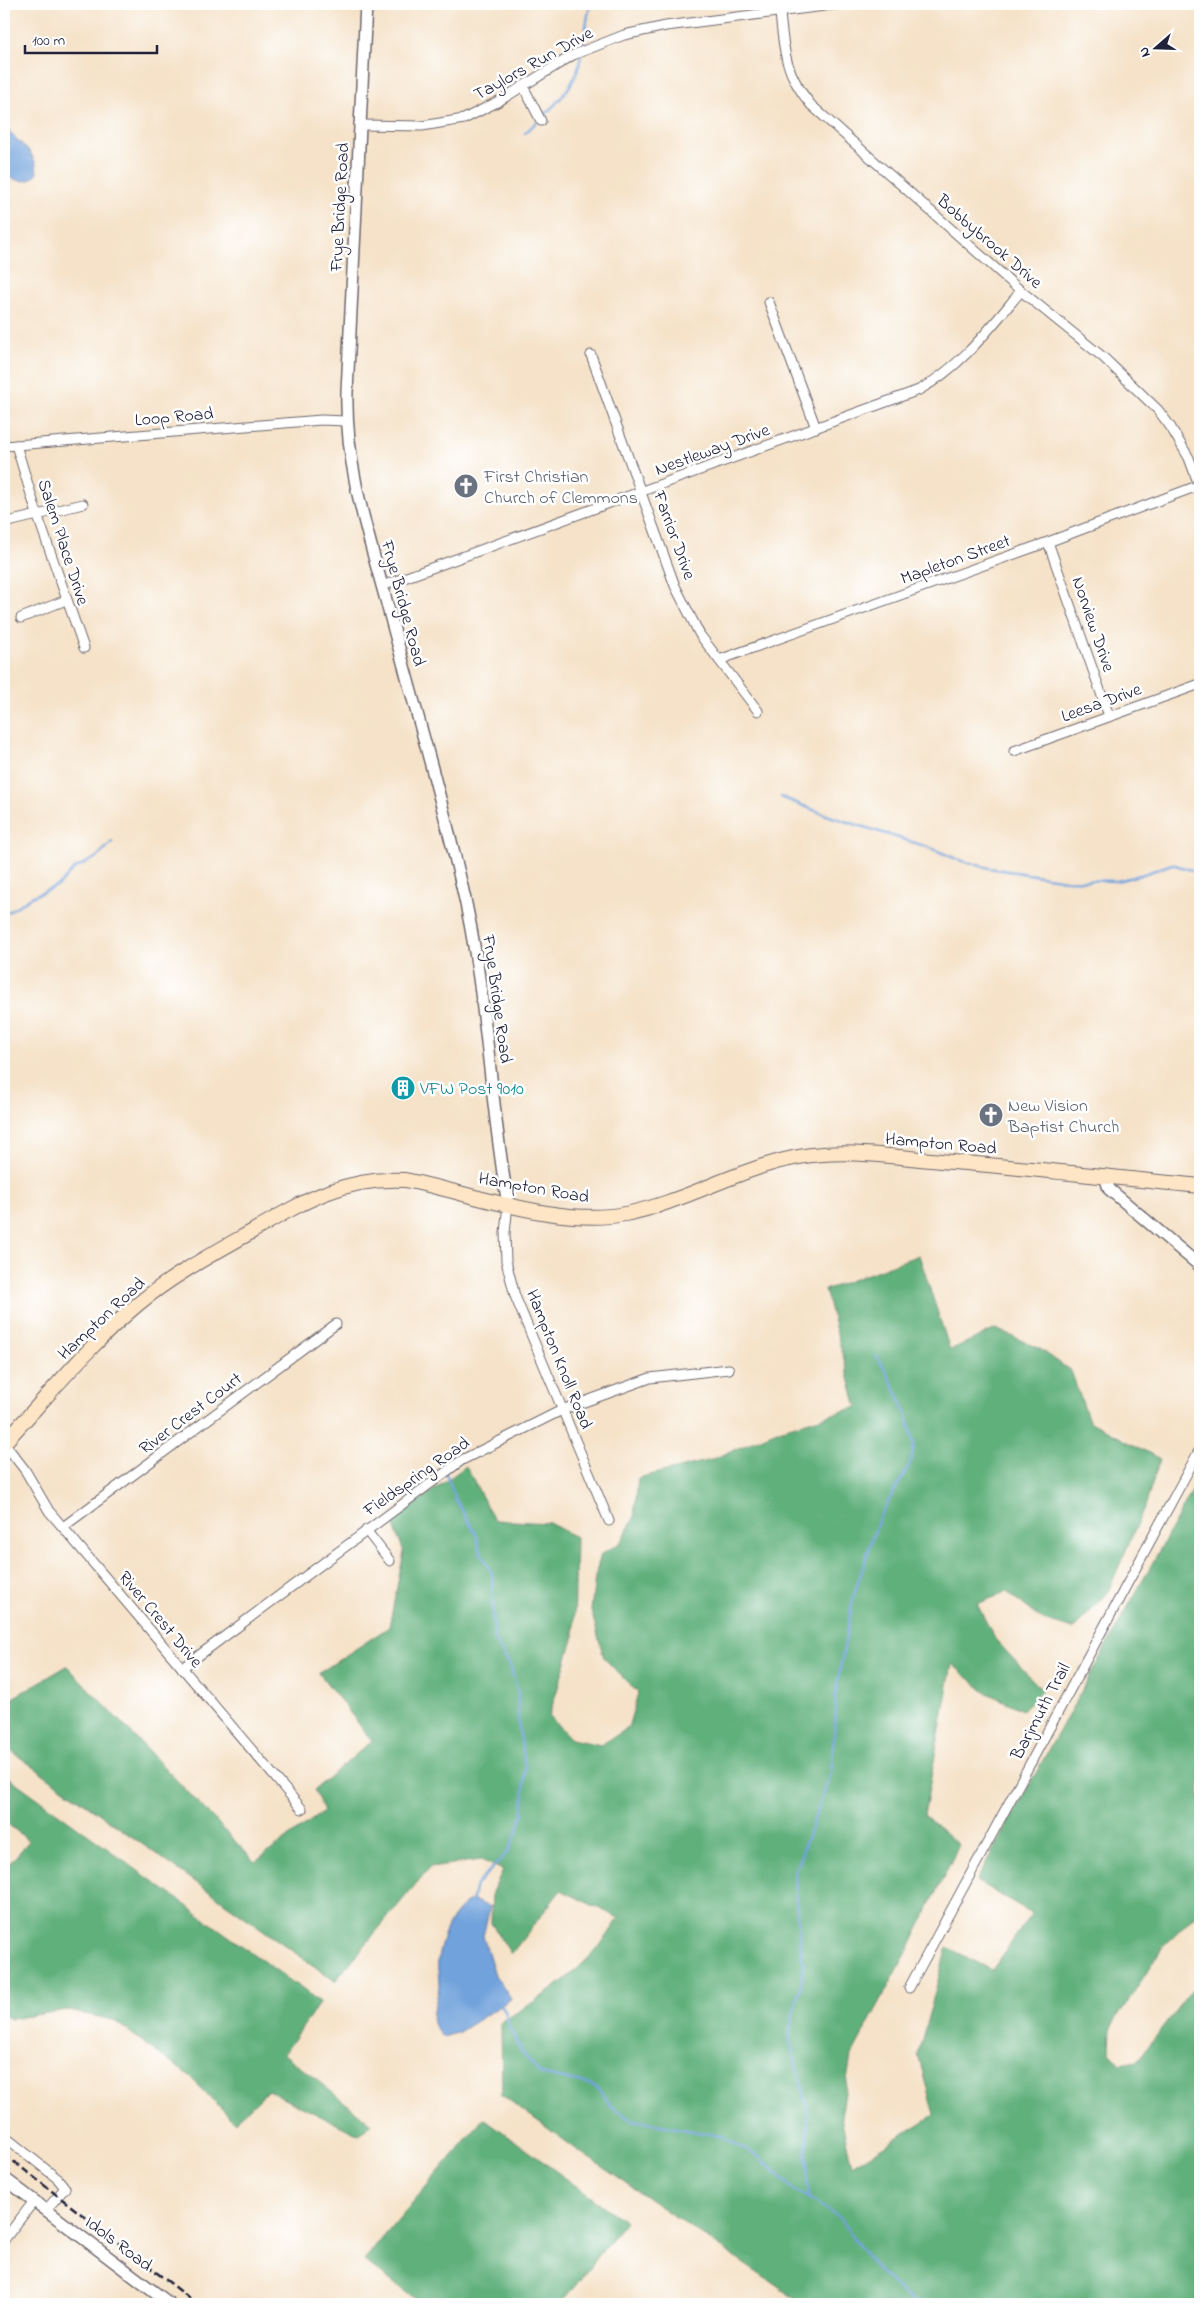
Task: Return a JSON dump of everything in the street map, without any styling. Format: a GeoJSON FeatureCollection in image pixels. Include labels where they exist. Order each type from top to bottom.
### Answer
{"type":"FeatureCollection","features":[{"type":"Feature","properties":{"kind":"main road","name":"Hampton Road"},"geometry":{"type":"LineString","coordinates":[[4,1443],[113,1328],[149,1296],[194,1265],[311,1198],[351,1184],[385,1179],[430,1185],[508,1204],[568,1215],[595,1216],[623,1214],[647,1209],[767,1165],[822,1154],[884,1156],[1200,1186]]}},
{"type":"Feature","properties":{"kind":"street","name":"Frye Bridge Road"},"geometry":{"type":"LineString","coordinates":[[366,4],[346,421],[354,481],[462,886],[486,1031],[508,1204]]}},
{"type":"Feature","properties":{"kind":"street","name":"Taylors Run Drive"},"geometry":{"type":"LineString","coordinates":[[361,125],[422,126],[451,123],[481,112],[573,56],[607,40],[624,35],[666,26],[840,4]]}},
{"type":"Feature","properties":{"kind":"street","name":"Bobbybrook Drive"},"geometry":{"type":"LineString","coordinates":[[780,13],[788,69],[800,92],[811,105],[1021,291],[1104,358],[1158,410],[1189,458],[1200,485]]}},
{"type":"Feature","properties":{"kind":"street"},"geometry":{"type":"LineString","coordinates":[[523,86],[541,121]]}},
{"type":"Feature","properties":{"kind":"street","name":"Nestleway Drive"},"geometry":{"type":"LineString","coordinates":[[382,586],[897,400],[936,381],[970,352],[1021,291]]}},
{"type":"Feature","properties":{"kind":"street"},"geometry":{"type":"LineString","coordinates":[[769,302],[816,428]]}},
{"type":"Feature","properties":{"kind":"street","name":"Farrior Drive"},"geometry":{"type":"LineString","coordinates":[[592,355],[679,593],[700,635],[758,711]]}},
{"type":"Feature","properties":{"kind":"street","name":"Loop Road"},"geometry":{"type":"LineString","coordinates":[[4,446],[321,420],[346,421]]}},
{"type":"Feature","properties":{"kind":"street","name":"Salem Place Drive"},"geometry":{"type":"LineString","coordinates":[[16,445],[37,514],[84,648]]}},
{"type":"Feature","properties":{"kind":"street","name":"Mapleton Street"},"geometry":{"type":"LineString","coordinates":[[719,660],[1048,542],[1200,485]]}},
{"type":"Feature","properties":{"kind":"street"},"geometry":{"type":"LineString","coordinates":[[4,523],[84,504]]}},
{"type":"Feature","properties":{"kind":"street","name":"Norview Drive"},"geometry":{"type":"LineString","coordinates":[[1048,542],[1109,716]]}},
{"type":"Feature","properties":{"kind":"street"},"geometry":{"type":"LineString","coordinates":[[21,618],[66,600]]}},
{"type":"Feature","properties":{"kind":"street","name":"Leesa Drive"},"geometry":{"type":"LineString","coordinates":[[1014,751],[1200,684]]}},
{"type":"Feature","properties":{"kind":"street"},"geometry":{"type":"LineString","coordinates":[[1105,1176],[1109,1189],[1200,1266]]}},
{"type":"Feature","properties":{"kind":"street","name":"Hampton Knoll Road"},"geometry":{"type":"LineString","coordinates":[[508,1204],[505,1233],[506,1261],[515,1296],[610,1521]]}},
{"type":"Feature","properties":{"kind":"street","name":"River Crest Court"},"geometry":{"type":"LineString","coordinates":[[63,1527],[336,1324]]}},
{"type":"Feature","properties":{"kind":"street","name":"Fieldspring Road"},"geometry":{"type":"LineString","coordinates":[[182,1668],[462,1460],[562,1410],[650,1378],[730,1369]]}},
{"type":"Feature","properties":{"kind":"street","name":"River Crest Drive"},"geometry":{"type":"LineString","coordinates":[[4,1443],[25,1470],[49,1511],[302,1810]]}},
{"type":"Feature","properties":{"kind":"street","name":"Barjmuth Trail"},"geometry":{"type":"LineString","coordinates":[[909,1988],[1200,1449]]}},
{"type":"Feature","properties":{"kind":"street"},"geometry":{"type":"LineString","coordinates":[[366,1530],[390,1561]]}},
{"type":"Feature","properties":{"kind":"street"},"geometry":{"type":"LineString","coordinates":[[4,2136],[58,2179],[65,2188],[46,2210]]}},
{"type":"Feature","properties":{"kind":"street","name":"Idols Road"},"geometry":{"type":"LineString","coordinates":[[4,2178],[170,2304]]}},
{"type":"Feature","properties":{"kind":"street"},"geometry":{"type":"LineString","coordinates":[[4,2240],[34,2201]]}},
{"type":"Feature","properties":{"kind":"green space"},"geometry":{"type":"Polygon","coordinates":[[[919,1255],[950,1350],[996,1329],[1040,1349],[1071,1371],[1089,1421],[1160,1459],[1146,1504],[1107,1594],[1073,1629],[1043,1620],[1007,1592],[977,1604],[995,1639],[1042,1690],[1023,1710],[985,1692],[952,1664],[924,1815],[959,1845],[907,1952],[851,2056],[841,2117],[852,2166],[934,2115],[918,2054],[947,1947],[992,1970],[1032,1913],[976,1881],[1200,1477],[1200,1911],[1164,1946],[1111,2027],[1110,2053],[1120,2064],[1137,2061],[1200,1980],[1200,2304],[803,2304],[583,2154],[502,2095],[501,2022],[567,1978],[595,1951],[619,1918],[561,1890],[511,1954],[491,1923],[492,1892],[503,1870],[481,1860],[430,1867],[335,1981],[4,1746],[4,1703],[67,1666],[255,1862],[324,1811],[314,1790],[372,1741],[319,1673],[389,1627],[404,1552],[392,1521],[466,1466],[494,1520],[549,1523],[576,1537],[574,1636],[549,1716],[571,1739],[601,1745],[628,1728],[638,1693],[604,1658],[591,1610],[595,1577],[601,1554],[620,1543],[634,1518],[638,1478],[711,1460],[779,1430],[857,1407],[825,1290],[919,1255]]]}},
{"type":"Feature","properties":{"kind":"green space"},"geometry":{"type":"Polygon","coordinates":[[[4,1774],[320,2002],[284,2054],[372,2124],[359,2135],[268,2090],[235,2122],[188,2075],[113,2020],[65,2010],[11,2019],[4,2015],[4,1870],[29,1841],[4,1821],[4,1774]]]}},
{"type":"Feature","properties":{"kind":"green space"},"geometry":{"type":"Polygon","coordinates":[[[484,2118],[625,2222],[561,2304],[421,2304],[364,2260],[484,2118]]]}},
{"type":"Feature","properties":{"kind":"water"},"geometry":{"type":"Polygon","coordinates":[[[4,127],[30,152],[36,164],[37,174],[30,180],[22,181],[4,176],[4,127]]]}},
{"type":"Feature","properties":{"kind":"water"},"geometry":{"type":"Polygon","coordinates":[[[472,1900],[490,1907],[483,1936],[495,1975],[511,1999],[459,2032],[443,2037],[433,2024],[432,2018],[439,1984],[439,1952],[444,1935],[453,1918],[458,1911],[472,1900]]]}},
{"type":"Feature","properties":{"kind":"waterway"},"geometry":{"type":"LineString","coordinates":[[582,49],[590,4]]}},
{"type":"Feature","properties":{"kind":"waterway"},"geometry":{"type":"LineString","coordinates":[[525,133],[568,89],[574,79],[581,55]]}},
{"type":"Feature","properties":{"kind":"waterway"},"geometry":{"type":"LineString","coordinates":[[781,797],[829,816],[928,847],[959,860],[989,868],[1066,880],[1117,881],[1172,864],[1200,873]]}},
{"type":"Feature","properties":{"kind":"waterway"},"geometry":{"type":"LineString","coordinates":[[4,915],[31,897],[59,885],[74,869],[97,857],[112,842]]}},
{"type":"Feature","properties":{"kind":"waterway"},"geometry":{"type":"LineString","coordinates":[[809,2199],[807,2161],[808,2109],[789,2038],[792,2017],[800,1990],[803,1965],[797,1915],[795,1871],[831,1774],[836,1710],[835,1697],[853,1598],[879,1518],[911,1462],[914,1444],[906,1412],[886,1371],[876,1356]]}},
{"type":"Feature","properties":{"kind":"waterway"},"geometry":{"type":"LineString","coordinates":[[441,1461],[456,1500],[476,1534],[481,1553],[492,1573],[494,1640],[510,1665],[518,1692],[518,1723],[525,1765],[523,1813],[517,1832],[508,1852],[476,1885],[472,1901]]}},
{"type":"Feature","properties":{"kind":"waterway"},"geometry":{"type":"LineString","coordinates":[[499,2003],[505,2011],[510,2029],[523,2054],[540,2074],[592,2085],[601,2091],[612,2108],[632,2120],[721,2136],[761,2158],[793,2189],[840,2217],[850,2234],[878,2271],[904,2294],[922,2304]]}},
{"type":"Feature","properties":{"kind":"railway"},"geometry":{"type":"LineString","coordinates":[[4,2154],[197,2304]]}},
{"type":"Feature","properties":{"kind":"place","name":"First Christian Church of Clemmons"},"geometry":{"type":"Point","coordinates":[466,486]}},
{"type":"Feature","properties":{"kind":"place","name":"VFW Post 9010"},"geometry":{"type":"Point","coordinates":[403,1088]}},
{"type":"Feature","properties":{"kind":"place","name":"New Vision Baptist Church"},"geometry":{"type":"Point","coordinates":[991,1115]}}]}
